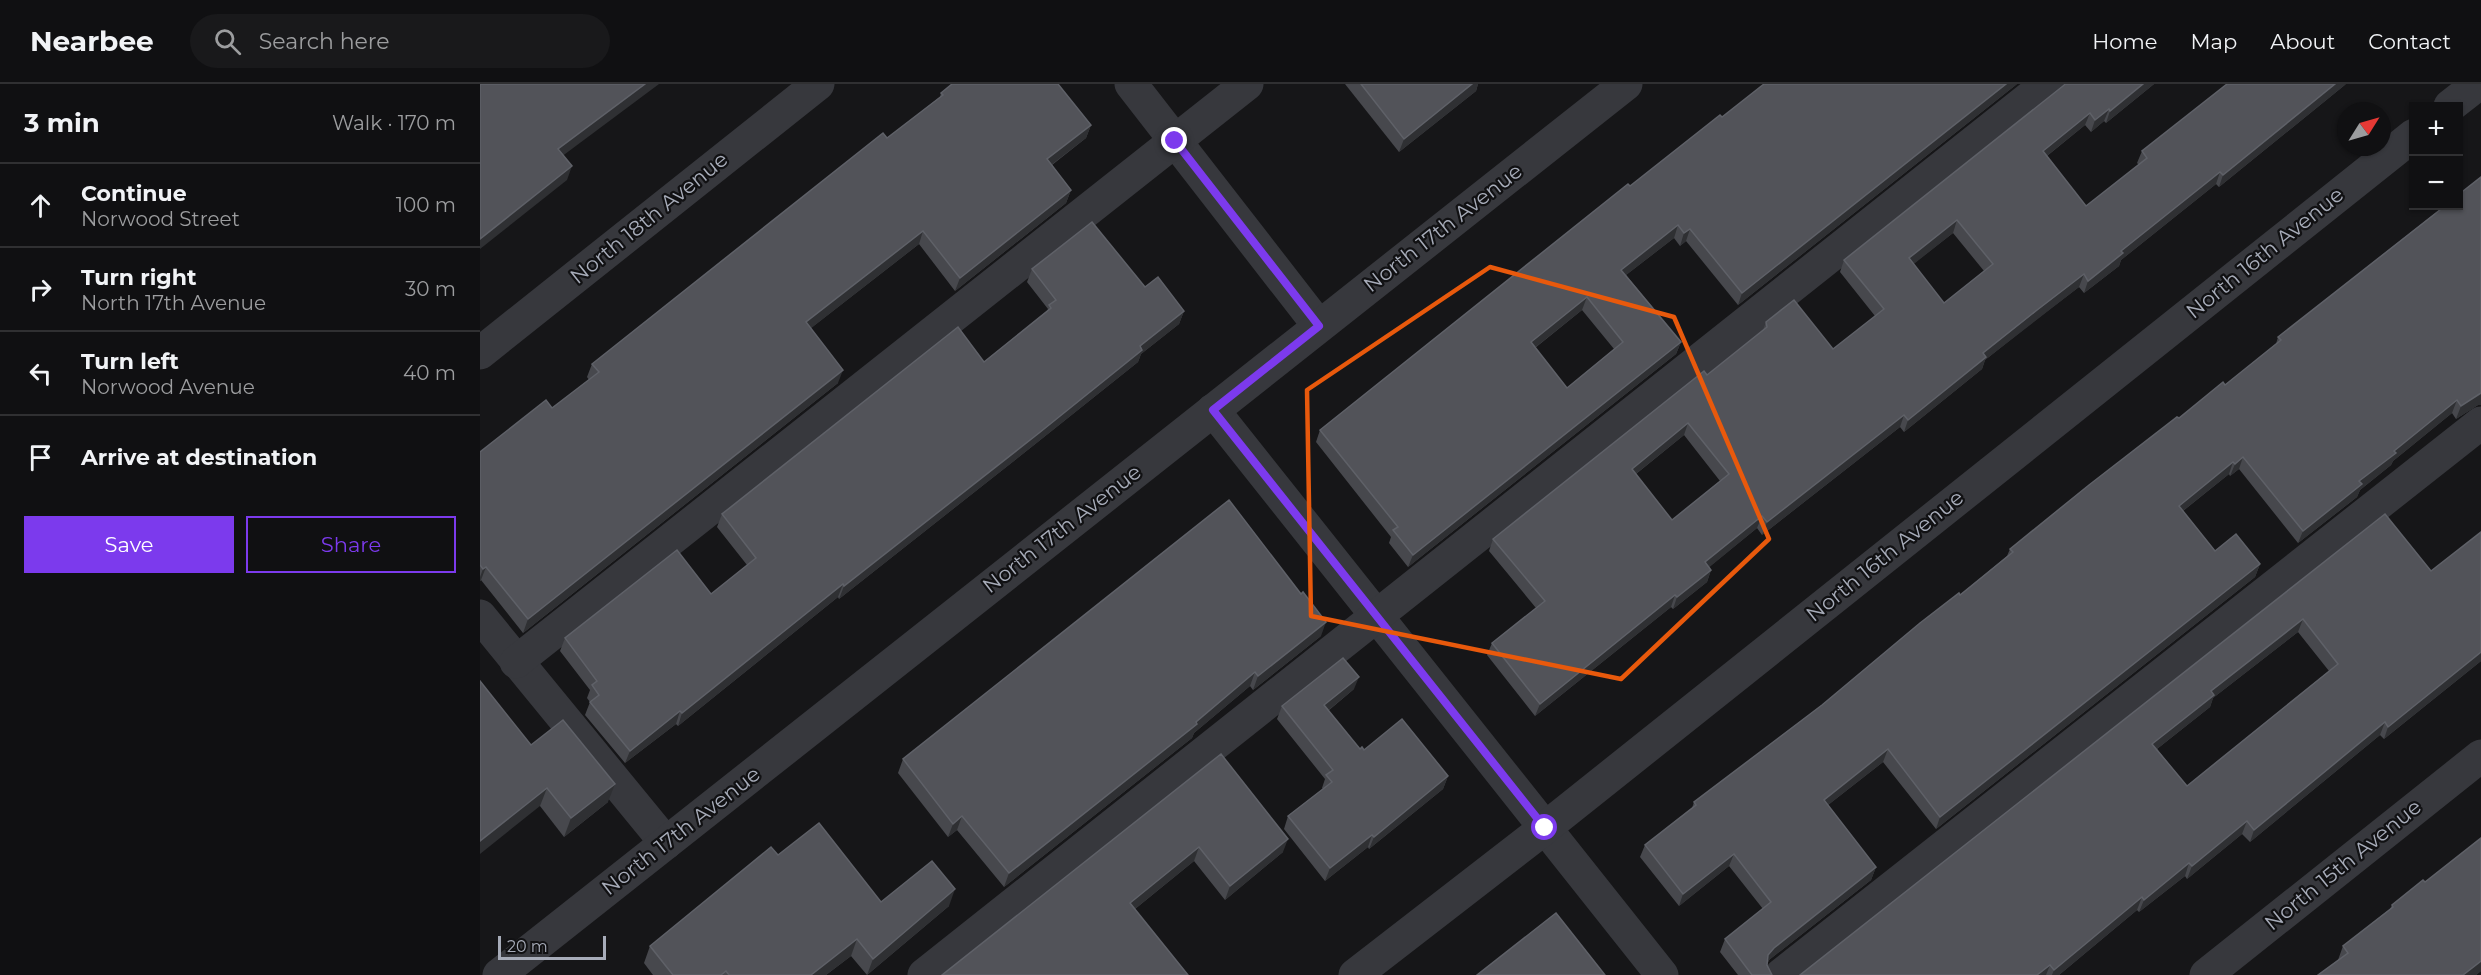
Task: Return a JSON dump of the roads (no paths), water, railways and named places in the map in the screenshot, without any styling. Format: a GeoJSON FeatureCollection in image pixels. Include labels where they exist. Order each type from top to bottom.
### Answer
{"type":"FeatureCollection","features":[{"type":"Feature","properties":{"kind":"street","name":"North 18th Avenue"},"geometry":{"type":"LineString","coordinates":[[480,353],[818,84]]}},
{"type":"Feature","properties":{"kind":"street"},"geometry":{"type":"LineString","coordinates":[[1131,84],[1319,326]]}},
{"type":"Feature","properties":{"kind":"street"},"geometry":{"type":"LineString","coordinates":[[516,662],[1247,84]]}},
{"type":"Feature","properties":{"kind":"street","name":"North 17th Avenue"},"geometry":{"type":"LineString","coordinates":[[520,969],[666,843],[1626,84]]}},
{"type":"Feature","properties":{"kind":"street"},"geometry":{"type":"LineString","coordinates":[[924,975],[2047,84]]}},
{"type":"Feature","properties":{"kind":"street"},"geometry":{"type":"LineString","coordinates":[[2455,102],[2478,84]]}},
{"type":"Feature","properties":{"kind":"street","name":"North 16th Avenue"},"geometry":{"type":"LineString","coordinates":[[1355,975],[1545,828],[2409,139]]}},
{"type":"Feature","properties":{"kind":"street"},"geometry":{"type":"LineString","coordinates":[[1213,410],[1662,975]]}},
{"type":"Feature","properties":{"kind":"street"},"geometry":{"type":"LineString","coordinates":[[1781,975],[2481,423]]}},
{"type":"Feature","properties":{"kind":"street"},"geometry":{"type":"LineString","coordinates":[[480,616],[666,843]]}},
{"type":"Feature","properties":{"kind":"street","name":"North 15th Avenue"},"geometry":{"type":"LineString","coordinates":[[2206,975],[2481,756]]}}]}
